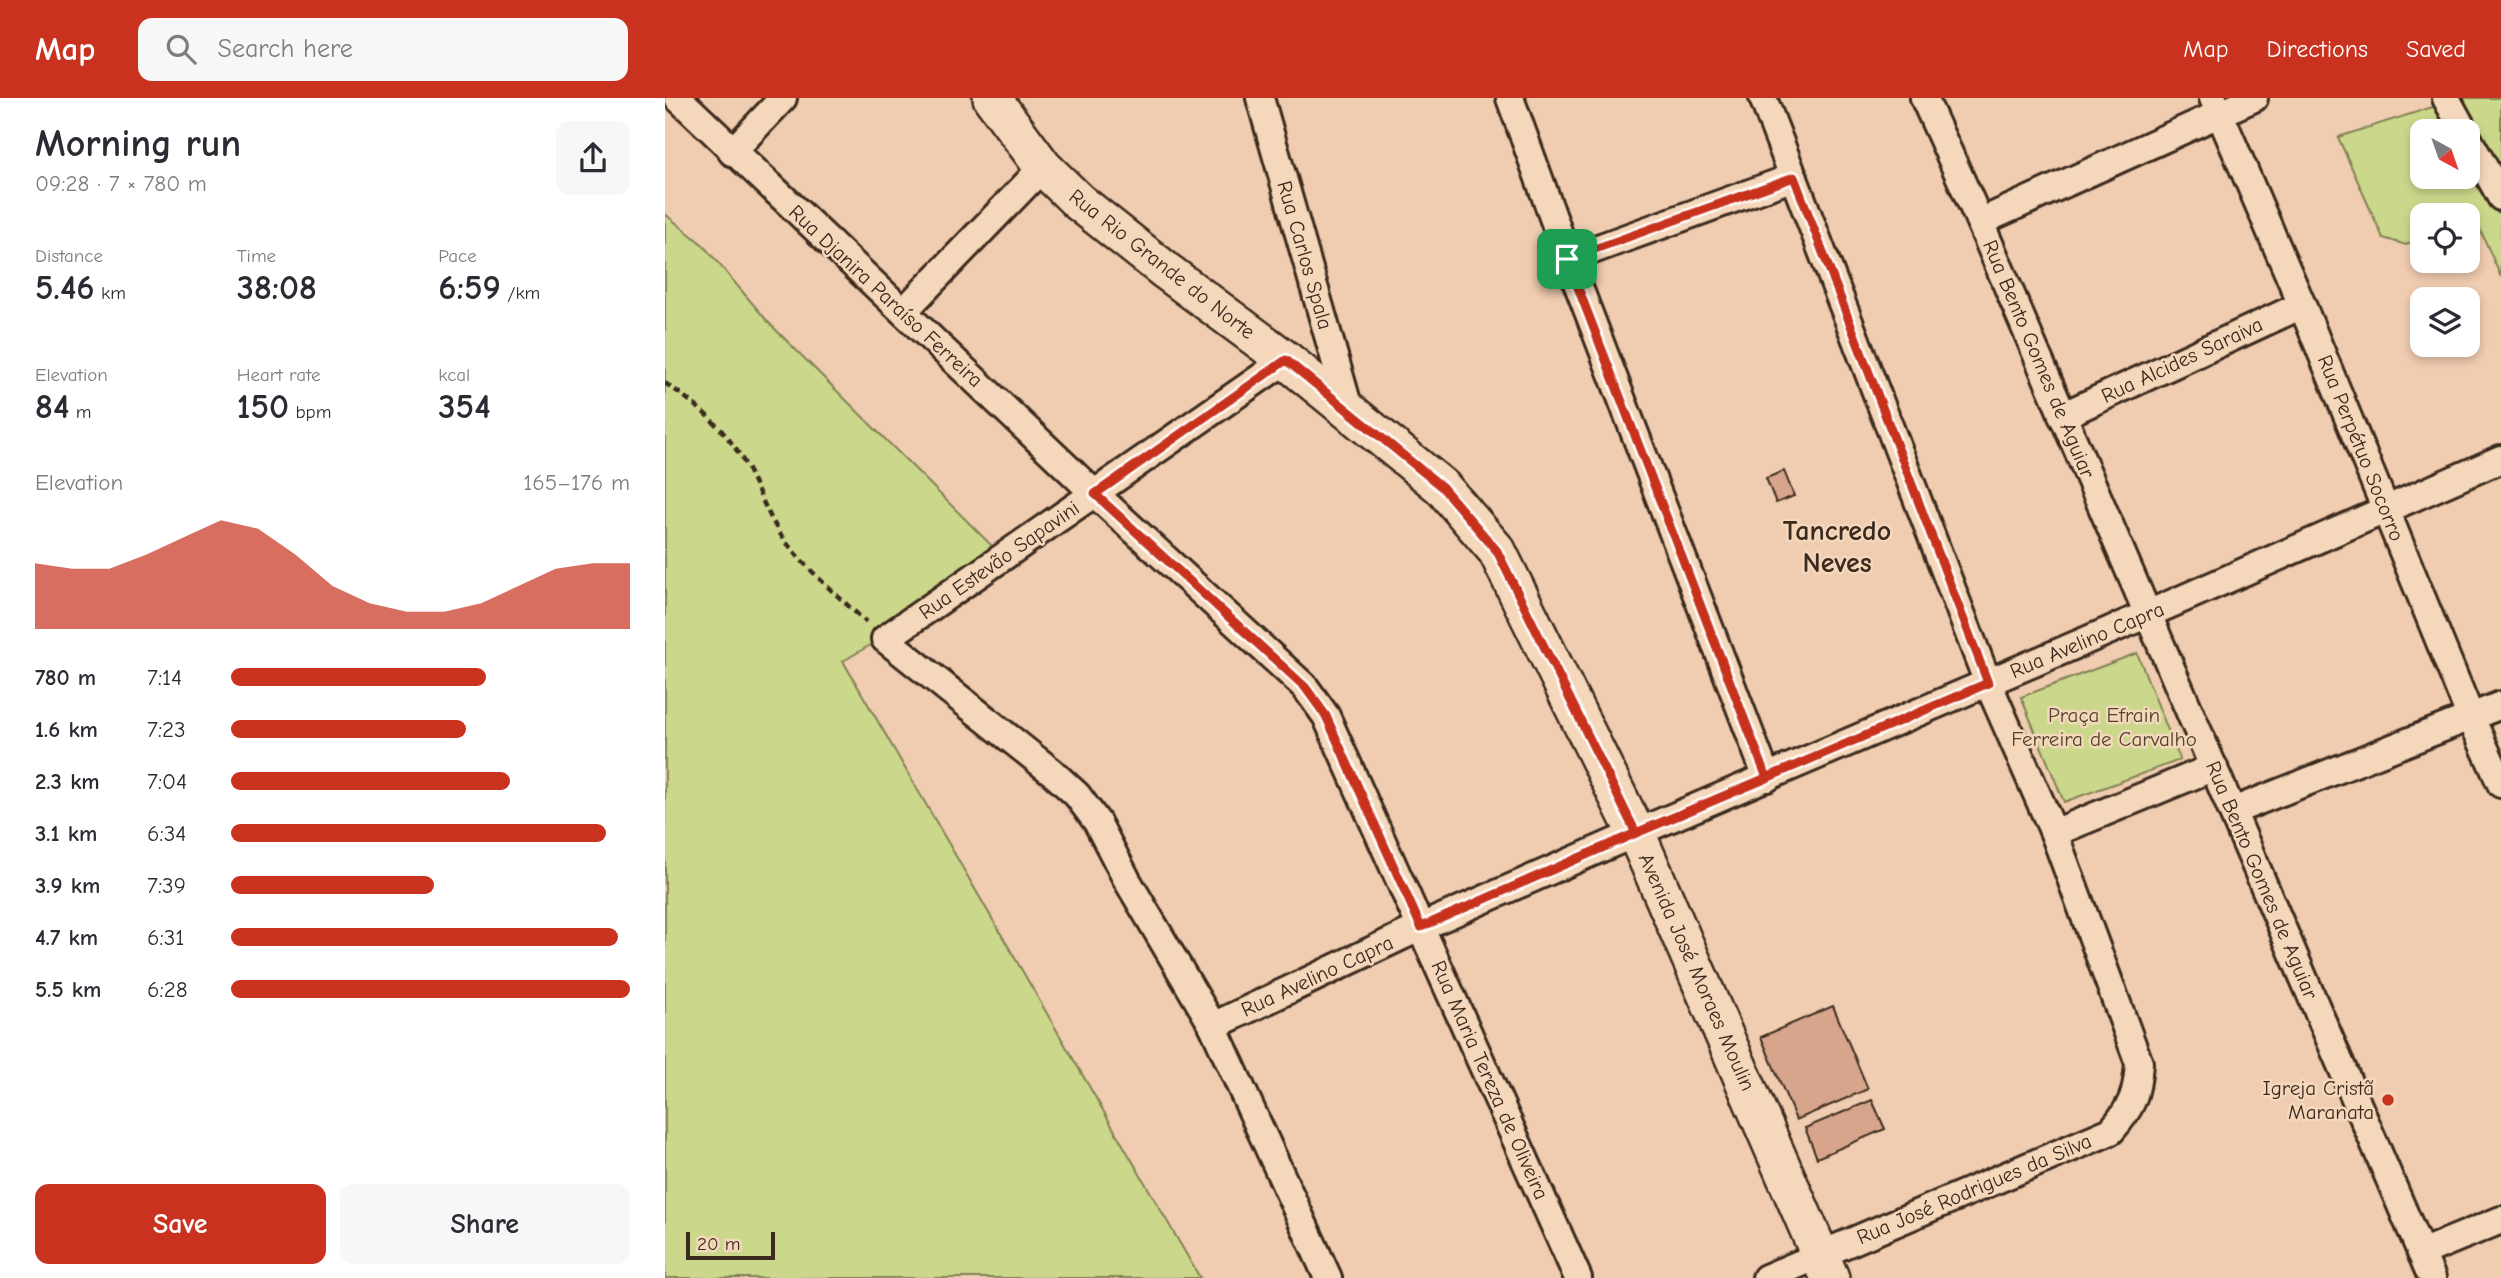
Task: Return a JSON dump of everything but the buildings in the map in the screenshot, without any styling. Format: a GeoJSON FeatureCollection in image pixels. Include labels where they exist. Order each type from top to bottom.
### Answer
{"type":"FeatureCollection","features":[{"type":"Feature","properties":{"kind":"main road","name":"Rua Rio Grande do Norte"},"geometry":{"type":"LineString","coordinates":[[992,98],[1043,167],[1079,202],[1350,412]]}},
{"type":"Feature","properties":{"kind":"main road","name":"Avenida José Moraes Moulin"},"geometry":{"type":"LineString","coordinates":[[1350,412],[1442,487],[1497,551],[1636,833],[1825,1266]]}},
{"type":"Feature","properties":{"kind":"street","name":"Rua Djanira Paraíso Ferreira"},"geometry":{"type":"LineString","coordinates":[[678,98],[1095,494]]}},
{"type":"Feature","properties":{"kind":"street"},"geometry":{"type":"LineString","coordinates":[[732,152],[783,98]]}},
{"type":"Feature","properties":{"kind":"street","name":"Rua Carlos Spala"},"geometry":{"type":"LineString","coordinates":[[1260,98],[1350,412]]}},
{"type":"Feature","properties":{"kind":"street"},"geometry":{"type":"LineString","coordinates":[[1510,98],[1567,259],[1767,778]]}},
{"type":"Feature","properties":{"kind":"street"},"geometry":{"type":"LineString","coordinates":[[1763,98],[1988,683],[2054,833],[2214,767]]}},
{"type":"Feature","properties":{"kind":"street","name":"Rua Bento Gomes de Aguiar"},"geometry":{"type":"LineString","coordinates":[[1924,98],[1980,222],[2432,1278]]}},
{"type":"Feature","properties":{"kind":"street"},"geometry":{"type":"LineString","coordinates":[[1980,222],[2216,105],[2254,98]]}},
{"type":"Feature","properties":{"kind":"street"},"geometry":{"type":"LineString","coordinates":[[2446,98],[2457,119]]}},
{"type":"Feature","properties":{"kind":"street","name":"Rua Perpétuo Socorro"},"geometry":{"type":"LineString","coordinates":[[2216,105],[2501,785]]}},
{"type":"Feature","properties":{"kind":"street"},"geometry":{"type":"LineString","coordinates":[[2480,160],[2501,197]]}},
{"type":"Feature","properties":{"kind":"street"},"geometry":{"type":"LineString","coordinates":[[904,311],[1043,167]]}},
{"type":"Feature","properties":{"kind":"street"},"geometry":{"type":"LineString","coordinates":[[1567,259],[1794,177]]}},
{"type":"Feature","properties":{"kind":"street","name":"Rua Alcides Saraiva"},"geometry":{"type":"LineString","coordinates":[[2063,416],[2302,305]]}},
{"type":"Feature","properties":{"kind":"street","name":"Rua Estevão Sapavini"},"geometry":{"type":"LineString","coordinates":[[885,639],[1286,360]]}},
{"type":"Feature","properties":{"kind":"street","name":"Rua Avelino Capra"},"geometry":{"type":"LineString","coordinates":[[1213,1026],[1421,927],[2501,459]]}},
{"type":"Feature","properties":{"kind":"street","name":"Rua Maria Tereza de Oliveira"},"geometry":{"type":"LineString","coordinates":[[1095,494],[1305,687],[1326,716],[1578,1278]]}},
{"type":"Feature","properties":{"kind":"street"},"geometry":{"type":"LineString","coordinates":[[885,639],[1052,772],[1077,795],[1097,822],[1127,880],[1213,1026],[1328,1278]]}},
{"type":"Feature","properties":{"kind":"street"},"geometry":{"type":"LineString","coordinates":[[2233,811],[2501,705]]}},
{"type":"Feature","properties":{"kind":"street","name":"Rua José Rodrigues da Silva"},"geometry":{"type":"LineString","coordinates":[[1766,1278],[1825,1266],[2111,1131],[2128,1112],[2137,1091],[2139,1063],[2054,833]]}},
{"type":"Feature","properties":{"kind":"street"},"geometry":{"type":"LineString","coordinates":[[2421,1252],[2501,1220]]}},
{"type":"Feature","properties":{"kind":"path"},"geometry":{"type":"LineString","coordinates":[[665,383],[708,415],[728,436],[747,467],[767,512],[785,540],[831,589],[885,639]]}},
{"type":"Feature","properties":{"kind":"green space"},"geometry":{"type":"Polygon","coordinates":[[[2461,98],[2501,98],[2501,277],[2480,229],[2480,203],[2410,203],[2410,243],[2406,245],[2383,238],[2338,137],[2461,98]]]}},
{"type":"Feature","properties":{"kind":"green space"},"geometry":{"type":"Polygon","coordinates":[[[665,214],[702,244],[769,323],[1010,564],[843,661],[1200,1278],[665,1278],[665,214]]]}},
{"type":"Feature","properties":{"kind":"green space","name":"Praça Efrain Ferreira de Carvalho"},"geometry":{"type":"Polygon","coordinates":[[[2137,653],[2180,760],[2064,802],[2021,697],[2137,653]]]}},
{"type":"Feature","properties":{"kind":"place","name":"Igreja Cristã Maranata"},"geometry":{"type":"Point","coordinates":[2388,1100]}},
{"type":"Feature","properties":{"kind":"district","name":"Tancredo Neves"},"geometry":{"type":"Point","coordinates":[1837,546]}},
{"type":"Feature","properties":{"kind":"route"},"geometry":{"type":"LineString","coordinates":[[1567,259],[1767,778],[1421,927],[1326,716],[1305,687],[1095,494],[1286,360],[1442,487],[1497,551],[1636,833],[1767,778],[1988,683],[1794,177],[1567,259]]}}]}
